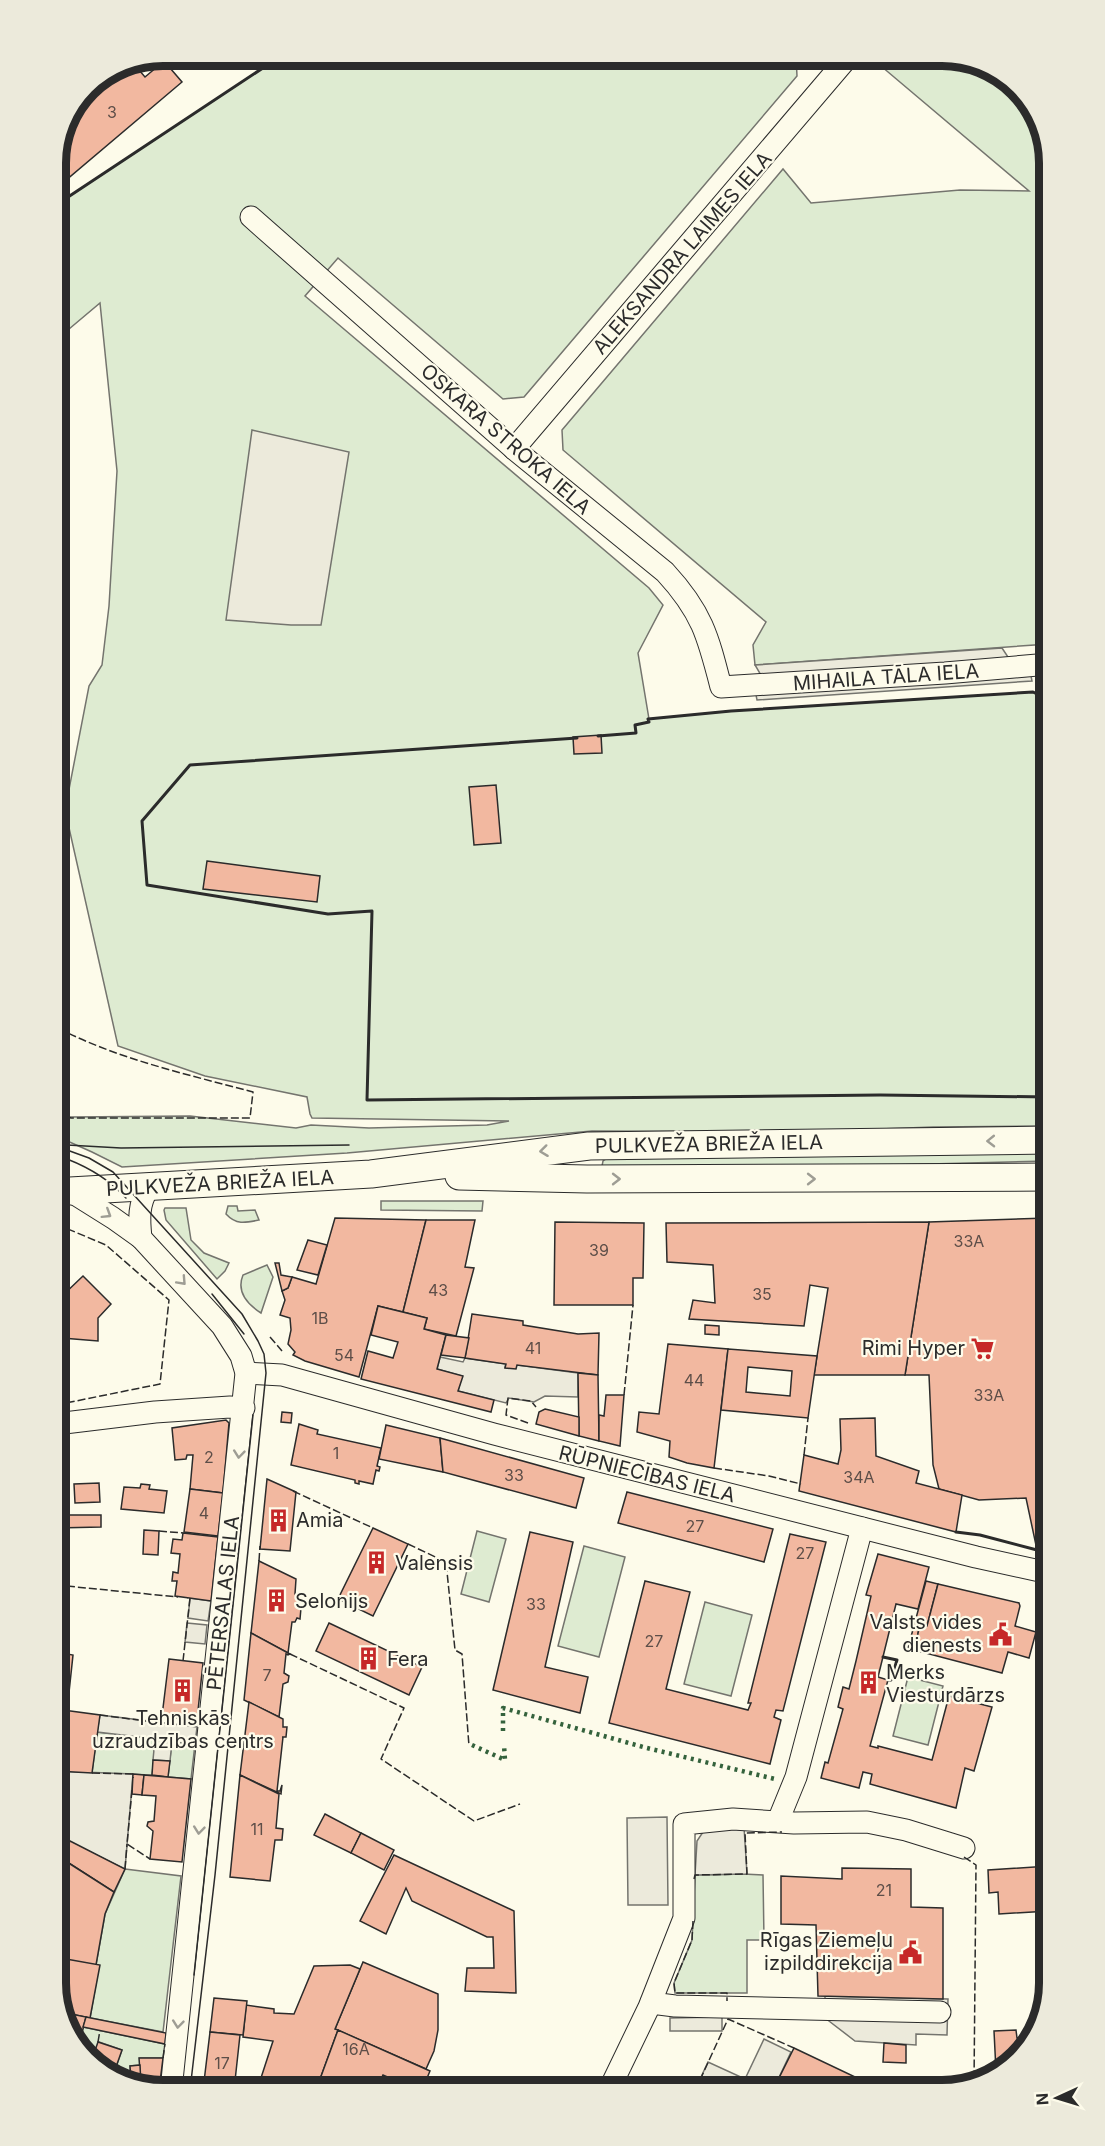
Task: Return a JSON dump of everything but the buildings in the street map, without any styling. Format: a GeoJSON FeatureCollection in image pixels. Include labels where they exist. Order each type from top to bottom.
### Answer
{"type":"FeatureCollection","features":[{"type":"Feature","properties":{"kind":"main road","name":"PULKVEŽA BRIEŽA IELA"},"geometry":{"type":"LineString","coordinates":[[66,1190],[370,1174],[589,1146],[1039,1140]]}},
{"type":"Feature","properties":{"kind":"main road"},"geometry":{"type":"LineString","coordinates":[[587,1179],[577,1173],[573,1163],[577,1153],[589,1146]]}},
{"type":"Feature","properties":{"kind":"main road","name":"PULKVEŽA BRIEŽA IELA"},"geometry":{"type":"LineString","coordinates":[[370,1174],[587,1179],[1039,1177]]}},
{"type":"Feature","properties":{"kind":"street","name":"ALEKSANDRA LAIMES IELA"},"geometry":{"type":"LineString","coordinates":[[514,449],[836,66]]}},
{"type":"Feature","properties":{"kind":"street","name":"OSKARA STROKA IELA"},"geometry":{"type":"LineString","coordinates":[[251,217],[514,449],[665,572],[696,610],[709,638],[722,687]]}},
{"type":"Feature","properties":{"kind":"street","name":"MIHAILA TĀLA IELA"},"geometry":{"type":"LineString","coordinates":[[722,687],[1039,665]]}},
{"type":"Feature","properties":{"kind":"street"},"geometry":{"type":"LineString","coordinates":[[141,1239],[139,1213],[141,1202],[149,1187]]}},
{"type":"Feature","properties":{"kind":"street","name":"PĒTERSALAS IELA"},"geometry":{"type":"LineString","coordinates":[[66,1192],[113,1218],[141,1239],[222,1326],[241,1356],[246,1373],[172,2080]]}},
{"type":"Feature","properties":{"kind":"street","name":"RŪPNIECĪBAS IELA"},"geometry":{"type":"LineString","coordinates":[[246,1373],[282,1375],[494,1434],[976,1557],[1039,1571]]}},
{"type":"Feature","properties":{"kind":"street"},"geometry":{"type":"LineString","coordinates":[[66,1423],[155,1412],[244,1408]]}},
{"type":"Feature","properties":{"kind":"street"},"geometry":{"type":"LineString","coordinates":[[778,1821],[796,1777],[862,1528]]}},
{"type":"Feature","properties":{"kind":"street"},"geometry":{"type":"LineString","coordinates":[[614,2080],[651,2002],[684,1918],[684,1824],[733,1819],[867,1822],[906,1830],[964,1848]]}},
{"type":"Feature","properties":{"kind":"street"},"geometry":{"type":"LineString","coordinates":[[651,2002],[675,2006],[801,2007],[940,2012]]}},
{"type":"Feature","properties":{"kind":"green space"},"geometry":{"type":"Polygon","coordinates":[[[266,66],[796,66],[797,76],[524,397],[503,399],[338,258],[305,296],[649,588],[663,605],[638,653],[649,719],[731,711],[1033,692],[1039,695],[1039,1126],[799,1132],[592,1131],[347,1153],[122,1167],[66,1140],[66,1115],[190,1116],[296,1128],[311,1125],[369,1128],[487,1125],[509,1121],[312,1118],[307,1097],[205,1076],[118,1046],[66,814],[89,686],[102,665],[109,606],[117,471],[100,303],[66,332],[66,198],[266,66]]]}},
{"type":"Feature","properties":{"kind":"green space"},"geometry":{"type":"Polygon","coordinates":[[[881,66],[948,66],[979,73],[1011,94],[1032,126],[1037,144],[1039,163],[1039,645],[755,665],[753,645],[766,622],[563,450],[562,430],[783,169],[811,203],[960,190],[1029,191],[881,66]]]}},
{"type":"Feature","properties":{"kind":"green space"},"geometry":{"type":"Polygon","coordinates":[[[1039,1152],[1039,1161],[889,1165],[602,1166],[606,1159],[1039,1152]]]}},
{"type":"Feature","properties":{"kind":"green space"},"geometry":{"type":"Polygon","coordinates":[[[381,1201],[483,1201],[482,1211],[381,1210],[381,1201]]]}},
{"type":"Feature","properties":{"kind":"green space"},"geometry":{"type":"Polygon","coordinates":[[[228,1206],[237,1206],[238,1211],[255,1210],[259,1220],[237,1222],[226,1214],[228,1206]]]}},
{"type":"Feature","properties":{"kind":"green space"},"geometry":{"type":"Polygon","coordinates":[[[165,1208],[186,1208],[191,1240],[204,1253],[229,1263],[217,1279],[166,1220],[165,1208]]]}},
{"type":"Feature","properties":{"kind":"green space"},"geometry":{"type":"Polygon","coordinates":[[[267,1265],[273,1277],[261,1313],[244,1297],[241,1281],[243,1275],[267,1265]]]}},
{"type":"Feature","properties":{"kind":"green space"},"geometry":{"type":"Polygon","coordinates":[[[477,1531],[506,1539],[489,1602],[461,1594],[477,1531]]]}},
{"type":"Feature","properties":{"kind":"green space"},"geometry":{"type":"Polygon","coordinates":[[[584,1546],[625,1557],[599,1657],[558,1646],[584,1546]]]}},
{"type":"Feature","properties":{"kind":"green space"},"geometry":{"type":"Polygon","coordinates":[[[705,1602],[752,1615],[731,1696],[684,1684],[705,1602]]]}},
{"type":"Feature","properties":{"kind":"green space"},"geometry":{"type":"Polygon","coordinates":[[[908,1677],[943,1686],[928,1745],[893,1736],[908,1677]]]}},
{"type":"Feature","properties":{"kind":"green space"},"geometry":{"type":"Polygon","coordinates":[[[97,1732],[156,1739],[152,1775],[92,1773],[97,1732]]]}},
{"type":"Feature","properties":{"kind":"green space"},"geometry":{"type":"Polygon","coordinates":[[[172,1741],[195,1744],[191,1779],[168,1777],[172,1741]]]}},
{"type":"Feature","properties":{"kind":"green space"},"geometry":{"type":"Polygon","coordinates":[[[125,1869],[181,1876],[163,2032],[90,2018],[105,1914],[125,1869]]]}},
{"type":"Feature","properties":{"kind":"green space"},"geometry":{"type":"Polygon","coordinates":[[[695,1875],[763,1875],[764,1940],[747,1940],[747,1993],[675,1993],[674,1983],[692,1940],[695,1875]]]}},
{"type":"Feature","properties":{"kind":"green space"},"geometry":{"type":"Polygon","coordinates":[[[83,2027],[165,2044],[163,2058],[140,2058],[140,2065],[130,2066],[131,2074],[116,2067],[122,2050],[99,2042],[95,2053],[81,2033],[83,2027]]]}},
{"type":"Feature","properties":{"kind":"shaded area"},"geometry":{"type":"Polygon","coordinates":[[[252,430],[349,452],[321,625],[226,620],[252,430]]]}},
{"type":"Feature","properties":{"kind":"shaded area"},"geometry":{"type":"Polygon","coordinates":[[[1002,648],[1010,660],[762,677],[755,665],[1002,648]]]}},
{"type":"Feature","properties":{"kind":"shaded area"},"geometry":{"type":"Polygon","coordinates":[[[1031,676],[1032,681],[757,700],[756,695],[1031,676]]]}},
{"type":"Feature","properties":{"kind":"shaded area"},"geometry":{"type":"Polygon","coordinates":[[[440,1357],[463,1362],[465,1358],[506,1364],[505,1367],[517,1365],[578,1373],[578,1397],[545,1396],[534,1402],[509,1398],[506,1403],[458,1391],[462,1376],[437,1369],[440,1357]]]}},
{"type":"Feature","properties":{"kind":"shaded area"},"geometry":{"type":"Polygon","coordinates":[[[190,1598],[211,1601],[208,1621],[188,1618],[190,1598]]]}},
{"type":"Feature","properties":{"kind":"shaded area"},"geometry":{"type":"Polygon","coordinates":[[[187,1623],[207,1625],[205,1644],[185,1642],[187,1623]]]}},
{"type":"Feature","properties":{"kind":"shaded area"},"geometry":{"type":"Polygon","coordinates":[[[100,1715],[197,1727],[195,1744],[172,1742],[170,1761],[153,1760],[155,1739],[97,1732],[100,1715]]]}},
{"type":"Feature","properties":{"kind":"shaded area"},"geometry":{"type":"Polygon","coordinates":[[[66,1771],[133,1774],[125,1869],[70,1842],[66,1849],[66,1771]]]}},
{"type":"Feature","properties":{"kind":"shaded area"},"geometry":{"type":"Polygon","coordinates":[[[667,1817],[668,1905],[628,1905],[627,1818],[667,1817]]]}},
{"type":"Feature","properties":{"kind":"shaded area"},"geometry":{"type":"Polygon","coordinates":[[[744,1827],[747,1874],[695,1875],[697,1841],[703,1832],[744,1827]]]}},
{"type":"Feature","properties":{"kind":"shaded area"},"geometry":{"type":"Polygon","coordinates":[[[825,1996],[948,1999],[947,2035],[916,2034],[916,2045],[855,2041],[825,2018],[825,1996]]]}},
{"type":"Feature","properties":{"kind":"shaded area"},"geometry":{"type":"Polygon","coordinates":[[[722,2017],[722,2031],[670,2031],[670,2018],[722,2017]]]}},
{"type":"Feature","properties":{"kind":"shaded area"},"geometry":{"type":"Polygon","coordinates":[[[764,2039],[791,2052],[778,2080],[700,2080],[708,2062],[745,2079],[764,2039]]]}},
{"type":"Feature","properties":{"kind":"tram line"},"geometry":{"type":"LineString","coordinates":[[67,1145],[121,1148],[349,1145]]}},
{"type":"Feature","properties":{"kind":"tram line"},"geometry":{"type":"LineString","coordinates":[[66,1150],[89,1158],[113,1172],[242,1314],[264,1354],[266,1373],[215,1875],[191,2080]]}},
{"type":"Feature","properties":{"kind":"tram line"},"geometry":{"type":"LineString","coordinates":[[67,1159],[99,1175],[126,1198]]}},
{"type":"Feature","properties":{"kind":"tram line"},"geometry":{"type":"LineString","coordinates":[[212,1294],[244,1334]]}},
{"type":"Feature","properties":{"kind":"tram line"},"geometry":{"type":"LineString","coordinates":[[194,1975],[253,1415]]}},
{"type":"Feature","properties":{"kind":"hedge"},"geometry":{"type":"LineString","coordinates":[[503,1731],[503,1708],[647,1748],[775,1779]]}},
{"type":"Feature","properties":{"kind":"hedge"},"geometry":{"type":"LineString","coordinates":[[472,1745],[505,1760],[504,1745]]}},
{"type":"Feature","properties":{"kind":"fence"},"geometry":{"type":"LineString","coordinates":[[66,1032],[127,1057],[253,1092],[250,1118],[71,1118],[66,1116]]}},
{"type":"Feature","properties":{"kind":"fence"},"geometry":{"type":"LineString","coordinates":[[66,1228],[106,1245],[169,1300],[160,1384],[66,1403]]}},
{"type":"Feature","properties":{"kind":"fence"},"geometry":{"type":"LineString","coordinates":[[624,1395],[633,1305]]}},
{"type":"Feature","properties":{"kind":"fence"},"geometry":{"type":"LineString","coordinates":[[270,1337],[282,1351]]}},
{"type":"Feature","properties":{"kind":"fence"},"geometry":{"type":"LineString","coordinates":[[528,1423],[506,1415],[508,1398],[531,1401],[536,1407]]}},
{"type":"Feature","properties":{"kind":"fence"},"geometry":{"type":"LineString","coordinates":[[804,1455],[808,1418]]}},
{"type":"Feature","properties":{"kind":"fence"},"geometry":{"type":"LineString","coordinates":[[714,1468],[769,1476],[801,1484]]}},
{"type":"Feature","properties":{"kind":"fence"},"geometry":{"type":"LineString","coordinates":[[293,1491],[373,1528]]}},
{"type":"Feature","properties":{"kind":"fence"},"geometry":{"type":"LineString","coordinates":[[159,1531],[183,1533]]}},
{"type":"Feature","properties":{"kind":"fence"},"geometry":{"type":"LineString","coordinates":[[408,1544],[446,1562],[455,1650],[462,1654],[469,1746]]}},
{"type":"Feature","properties":{"kind":"fence"},"geometry":{"type":"LineString","coordinates":[[259,1561],[260,1546]]}},
{"type":"Feature","properties":{"kind":"fence"},"geometry":{"type":"LineString","coordinates":[[66,1586],[178,1597]]}},
{"type":"Feature","properties":{"kind":"fence"},"geometry":{"type":"LineString","coordinates":[[183,1661],[190,1598],[187,1598]]}},
{"type":"Feature","properties":{"kind":"fence"},"geometry":{"type":"LineString","coordinates":[[290,1654],[404,1708],[381,1759],[474,1821],[520,1804]]}},
{"type":"Feature","properties":{"kind":"fence"},"geometry":{"type":"LineString","coordinates":[[100,1715],[161,1723],[162,1716]]}},
{"type":"Feature","properties":{"kind":"fence"},"geometry":{"type":"LineString","coordinates":[[92,1773],[133,1774],[133,1778]]}},
{"type":"Feature","properties":{"kind":"fence"},"geometry":{"type":"LineString","coordinates":[[132,1790],[127,1844],[150,1859]]}},
{"type":"Feature","properties":{"kind":"fence"},"geometry":{"type":"LineString","coordinates":[[694,1879],[695,1875],[747,1874],[745,1833],[782,1832]]}},
{"type":"Feature","properties":{"kind":"fence"},"geometry":{"type":"LineString","coordinates":[[125,1869],[127,1844]]}},
{"type":"Feature","properties":{"kind":"fence"},"geometry":{"type":"LineString","coordinates":[[964,1857],[976,1865],[974,2074]]}},
{"type":"Feature","properties":{"kind":"fence"},"geometry":{"type":"LineString","coordinates":[[693,1921],[692,1940],[674,1983],[675,1993],[727,1993],[727,2001]]}},
{"type":"Feature","properties":{"kind":"fence"},"geometry":{"type":"LineString","coordinates":[[700,2080],[728,2019],[794,2048]]}},
{"type":"Feature","properties":{"kind":"fence"},"geometry":{"type":"LineString","coordinates":[[98,2042],[100,2030]]}},
{"type":"Feature","properties":{"kind":"fence"},"geometry":{"type":"LineString","coordinates":[[163,2058],[165,2044]]}},
{"type":"Feature","properties":{"kind":"wall"},"geometry":{"type":"LineString","coordinates":[[66,198],[266,66]]}},
{"type":"Feature","properties":{"kind":"wall"},"geometry":{"type":"LineString","coordinates":[[598,736],[636,733],[635,725],[649,722],[648,719],[731,711],[1033,692],[1039,695]]}},
{"type":"Feature","properties":{"kind":"wall"},"geometry":{"type":"LineString","coordinates":[[577,738],[190,765],[142,821],[147,885],[328,914],[372,911],[367,1100],[880,1095],[1039,1097]]}},
{"type":"Feature","properties":{"kind":"wall"},"geometry":{"type":"LineString","coordinates":[[956,1532],[980,1535],[1037,1550]]}},
{"type":"Feature","properties":{"kind":"wall"},"geometry":{"type":"LineString","coordinates":[[883,1657],[897,1660],[891,1680],[888,1680]]}},
{"type":"Feature","properties":{"kind":"place","name":"Rimi Hyper"},"geometry":{"type":"Point","coordinates":[983,1348]}},
{"type":"Feature","properties":{"kind":"place","name":"Amia"},"geometry":{"type":"Point","coordinates":[278,1520]}},
{"type":"Feature","properties":{"kind":"place","name":"Valensis"},"geometry":{"type":"Point","coordinates":[377,1563]}},
{"type":"Feature","properties":{"kind":"place","name":"Selonijs"},"geometry":{"type":"Point","coordinates":[277,1601]}},
{"type":"Feature","properties":{"kind":"place","name":"Valsts vides dienests"},"geometry":{"type":"Point","coordinates":[1000,1634]}},
{"type":"Feature","properties":{"kind":"place","name":"Fera"},"geometry":{"type":"Point","coordinates":[369,1659]}},
{"type":"Feature","properties":{"kind":"place","name":"Merks Viesturdārzs"},"geometry":{"type":"Point","coordinates":[868,1683]}},
{"type":"Feature","properties":{"kind":"place","name":"Tehniskās uzraudzības centrs"},"geometry":{"type":"Point","coordinates":[183,1690]}},
{"type":"Feature","properties":{"kind":"place","name":"Rīgas Ziemeļu izpilddirekcija"},"geometry":{"type":"Point","coordinates":[911,1952]}}]}
